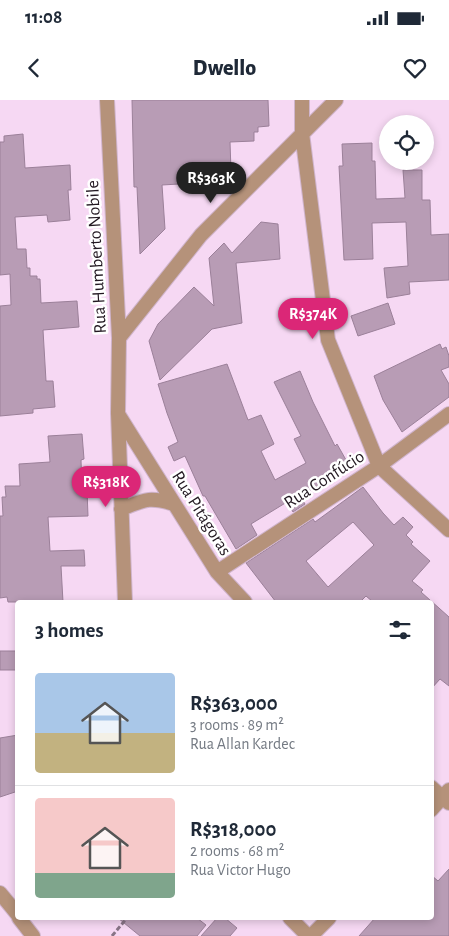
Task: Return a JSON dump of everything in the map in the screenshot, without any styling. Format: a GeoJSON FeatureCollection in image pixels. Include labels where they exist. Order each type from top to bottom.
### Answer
{"type":"FeatureCollection","features":[{"type":"Feature","properties":{"kind":"street","name":"Rua Humberto Nobile"},"geometry":{"type":"LineString","coordinates":[[106,100],[119,338],[120,509],[125,600]]}},
{"type":"Feature","properties":{"kind":"street"},"geometry":{"type":"LineString","coordinates":[[302,100],[302,133],[328,340],[379,466],[449,530]]}},
{"type":"Feature","properties":{"kind":"street"},"geometry":{"type":"LineString","coordinates":[[119,338],[201,235],[336,100]]}},
{"type":"Feature","properties":{"kind":"street","name":"Rua Pitágoras"},"geometry":{"type":"LineString","coordinates":[[118,413],[217,572],[243,600]]}},
{"type":"Feature","properties":{"kind":"street","name":"Rua Confúcio"},"geometry":{"type":"LineString","coordinates":[[217,572],[379,466],[449,414]]}},
{"type":"Feature","properties":{"kind":"street"},"geometry":{"type":"LineString","coordinates":[[120,509],[144,500],[158,499],[174,504]]}},
{"type":"Feature","properties":{"kind":"street"},"geometry":{"type":"LineString","coordinates":[[434,789],[447,797],[434,808]]}},
{"type":"Feature","properties":{"kind":"street"},"geometry":{"type":"LineString","coordinates":[[0,893],[15,912]]}},
{"type":"Feature","properties":{"kind":"street"},"geometry":{"type":"LineString","coordinates":[[21,920],[33,936]]}},
{"type":"Feature","properties":{"kind":"street"},"geometry":{"type":"LineString","coordinates":[[292,920],[310,936],[327,920]]}},
{"type":"Feature","properties":{"kind":"path"},"geometry":{"type":"LineString","coordinates":[[112,936],[125,920]]}},
{"type":"Feature","properties":{"kind":"building"},"geometry":{"type":"Polygon","coordinates":[[[132,100],[268,100],[269,126],[258,127],[258,132],[254,132],[254,141],[230,142],[231,171],[221,171],[212,182],[162,185],[165,229],[140,254],[137,187],[134,187],[132,100]]]}},
{"type":"Feature","properties":{"kind":"building"},"geometry":{"type":"Polygon","coordinates":[[[23,134],[25,168],[70,165],[71,190],[68,190],[70,220],[48,222],[47,215],[15,217],[17,249],[26,249],[27,268],[30,268],[30,276],[37,276],[37,279],[40,279],[41,303],[77,301],[79,327],[43,330],[46,381],[53,381],[55,407],[33,409],[33,413],[0,416],[0,306],[11,305],[10,274],[0,275],[0,142],[4,142],[4,136],[23,134]]]}},
{"type":"Feature","properties":{"kind":"building"},"geometry":{"type":"Polygon","coordinates":[[[372,143],[372,161],[375,161],[376,199],[405,198],[403,170],[422,170],[422,200],[430,200],[431,235],[449,234],[449,280],[409,282],[410,294],[387,298],[384,268],[408,266],[406,222],[372,223],[373,259],[344,260],[339,166],[343,166],[342,144],[372,143]]]}},
{"type":"Feature","properties":{"kind":"building"},"geometry":{"type":"Polygon","coordinates":[[[261,222],[278,224],[280,259],[236,263],[242,323],[212,329],[160,380],[149,341],[158,324],[194,287],[214,306],[209,258],[224,243],[232,253],[261,222]]]}},
{"type":"Feature","properties":{"kind":"building"},"geometry":{"type":"Polygon","coordinates":[[[388,303],[395,324],[358,336],[351,316],[388,303]]]}},
{"type":"Feature","properties":{"kind":"building"},"geometry":{"type":"Polygon","coordinates":[[[440,344],[442,349],[446,347],[449,356],[449,367],[441,370],[449,384],[449,397],[402,432],[383,400],[374,376],[440,344]]]}},
{"type":"Feature","properties":{"kind":"building"},"geometry":{"type":"Polygon","coordinates":[[[227,364],[248,420],[261,415],[274,444],[261,451],[275,480],[306,463],[294,439],[301,436],[274,382],[300,371],[335,446],[337,444],[350,467],[300,496],[305,504],[293,512],[287,502],[251,524],[257,535],[236,549],[205,496],[203,496],[185,456],[174,461],[168,447],[178,442],[158,384],[227,364]]]}},
{"type":"Feature","properties":{"kind":"building"},"geometry":{"type":"Polygon","coordinates":[[[82,434],[84,459],[81,460],[82,490],[87,490],[88,516],[48,517],[50,551],[84,550],[85,566],[61,566],[63,600],[15,600],[15,602],[8,602],[7,597],[0,598],[0,516],[3,516],[2,497],[6,497],[5,486],[20,486],[19,464],[50,462],[48,436],[82,434]]]}},
{"type":"Feature","properties":{"kind":"building"},"geometry":{"type":"Polygon","coordinates":[[[363,487],[394,525],[403,517],[413,527],[406,535],[413,542],[411,544],[430,561],[412,581],[423,590],[421,592],[430,600],[371,600],[366,596],[362,600],[274,600],[246,563],[313,519],[315,522],[363,487]],[[353,522],[306,561],[328,587],[374,545],[353,522]]]}},
{"type":"Feature","properties":{"kind":"building"},"geometry":{"type":"Polygon","coordinates":[[[434,604],[449,617],[449,686],[440,679],[434,686],[434,604]]]}},
{"type":"Feature","properties":{"kind":"building"},"geometry":{"type":"Polygon","coordinates":[[[0,651],[15,651],[15,670],[0,670],[0,651]]]}},
{"type":"Feature","properties":{"kind":"building"},"geometry":{"type":"Polygon","coordinates":[[[15,736],[15,792],[0,797],[0,738],[15,736]]]}},
{"type":"Feature","properties":{"kind":"building"},"geometry":{"type":"Polygon","coordinates":[[[449,869],[449,936],[359,936],[373,920],[434,920],[434,878],[438,881],[449,869]]]}},
{"type":"Feature","properties":{"kind":"building"},"geometry":{"type":"Polygon","coordinates":[[[120,920],[200,920],[206,925],[197,936],[140,936],[120,920]]]}},
{"type":"Feature","properties":{"kind":"building"},"geometry":{"type":"Polygon","coordinates":[[[215,920],[227,920],[237,928],[230,936],[201,936],[215,920]]]}}]}
